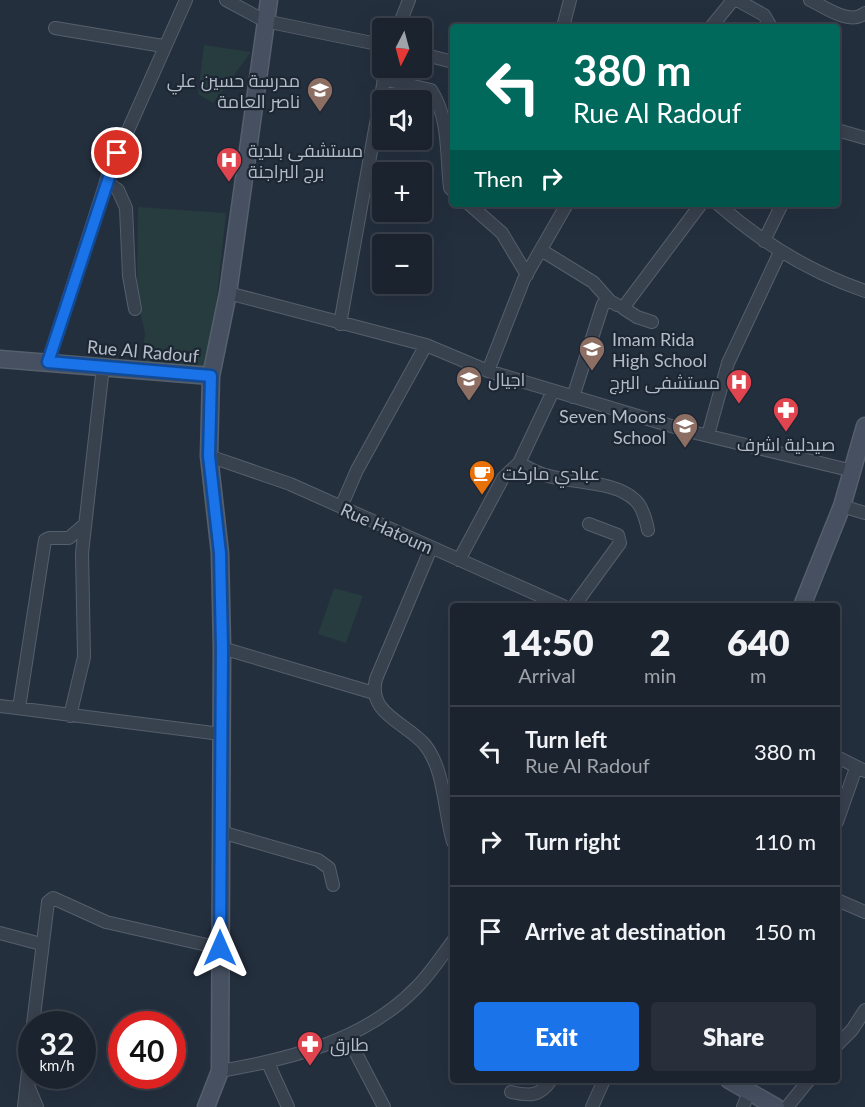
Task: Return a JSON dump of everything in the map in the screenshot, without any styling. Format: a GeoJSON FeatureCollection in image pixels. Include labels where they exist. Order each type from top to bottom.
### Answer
{"type":"FeatureCollection","features":[{"type":"Feature","properties":{"kind":"street"},"geometry":{"type":"LineString","coordinates":[[48,362],[106,181],[186,0]]}},
{"type":"Feature","properties":{"kind":"street"},"geometry":{"type":"LineString","coordinates":[[226,0],[265,21],[372,43]]}},
{"type":"Feature","properties":{"kind":"street"},"geometry":{"type":"LineString","coordinates":[[206,1107],[220,1071],[222,648],[220,553],[209,456],[211,376],[228,293],[269,0]]}},
{"type":"Feature","properties":{"kind":"street"},"geometry":{"type":"LineString","coordinates":[[402,18],[409,0]]}},
{"type":"Feature","properties":{"kind":"street"},"geometry":{"type":"LineString","coordinates":[[564,24],[570,0]]}},
{"type":"Feature","properties":{"kind":"street"},"geometry":{"type":"LineString","coordinates":[[714,24],[735,0],[764,15],[769,24]]}},
{"type":"Feature","properties":{"kind":"street"},"geometry":{"type":"LineString","coordinates":[[810,0],[849,18],[858,18],[865,13]]}},
{"type":"Feature","properties":{"kind":"street"},"geometry":{"type":"LineString","coordinates":[[55,28],[164,46]]}},
{"type":"Feature","properties":{"kind":"street"},"geometry":{"type":"LineString","coordinates":[[432,57],[450,61]]}},
{"type":"Feature","properties":{"kind":"street"},"geometry":{"type":"LineString","coordinates":[[340,324],[384,78]]}},
{"type":"Feature","properties":{"kind":"street"},"geometry":{"type":"LineString","coordinates":[[399,78],[431,90],[437,100],[447,138],[450,188]]}},
{"type":"Feature","properties":{"kind":"street"},"geometry":{"type":"LineString","coordinates":[[840,131],[865,138]]}},
{"type":"Feature","properties":{"kind":"street"},"geometry":{"type":"LineString","coordinates":[[106,181],[118,190],[126,208],[129,276],[135,309]]}},
{"type":"Feature","properties":{"kind":"street"},"geometry":{"type":"LineString","coordinates":[[472,207],[502,233],[526,275]]}},
{"type":"Feature","properties":{"kind":"street"},"geometry":{"type":"LineString","coordinates":[[488,371],[526,275],[565,207]]}},
{"type":"Feature","properties":{"kind":"street"},"geometry":{"type":"LineString","coordinates":[[623,308],[699,207]]}},
{"type":"Feature","properties":{"kind":"street"},"geometry":{"type":"LineString","coordinates":[[722,207],[780,252],[827,278],[865,291]]}},
{"type":"Feature","properties":{"kind":"street"},"geometry":{"type":"LineString","coordinates":[[764,241],[781,207]]}},
{"type":"Feature","properties":{"kind":"street"},"geometry":{"type":"LineString","coordinates":[[541,250],[594,282],[610,301],[637,317],[652,322]]}},
{"type":"Feature","properties":{"kind":"street"},"geometry":{"type":"LineString","coordinates":[[708,435],[728,363],[780,252]]}},
{"type":"Feature","properties":{"kind":"street"},"geometry":{"type":"LineString","coordinates":[[228,293],[426,345],[488,371],[573,397],[708,435],[853,471]]}},
{"type":"Feature","properties":{"kind":"street"},"geometry":{"type":"LineString","coordinates":[[573,397],[603,304],[610,301]]}},
{"type":"Feature","properties":{"kind":"street"},"geometry":{"type":"LineString","coordinates":[[341,507],[357,470],[426,345]]}},
{"type":"Feature","properties":{"kind":"street","name":"Rue Al Radouf"},"geometry":{"type":"LineString","coordinates":[[0,359],[211,376]]}},
{"type":"Feature","properties":{"kind":"street"},"geometry":{"type":"LineString","coordinates":[[70,716],[84,657],[82,553],[103,367]]}},
{"type":"Feature","properties":{"kind":"street"},"geometry":{"type":"LineString","coordinates":[[459,560],[504,478],[519,463],[553,391]]}},
{"type":"Feature","properties":{"kind":"street"},"geometry":{"type":"LineString","coordinates":[[803,603],[842,506],[865,426]]}},
{"type":"Feature","properties":{"kind":"street","name":"Rue Hatoum"},"geometry":{"type":"LineString","coordinates":[[209,456],[290,484],[556,603]]}},
{"type":"Feature","properties":{"kind":"street"},"geometry":{"type":"LineString","coordinates":[[519,463],[545,476],[593,482],[627,495],[635,500],[640,508],[648,530]]}},
{"type":"Feature","properties":{"kind":"street"},"geometry":{"type":"LineString","coordinates":[[842,506],[865,513]]}},
{"type":"Feature","properties":{"kind":"street"},"geometry":{"type":"LineString","coordinates":[[19,708],[45,540],[49,537],[69,538],[84,524]]}},
{"type":"Feature","properties":{"kind":"street"},"geometry":{"type":"LineString","coordinates":[[576,603],[620,543],[618,535],[589,524]]}},
{"type":"Feature","properties":{"kind":"street"},"geometry":{"type":"LineString","coordinates":[[431,548],[376,679],[374,693],[384,711],[426,746],[438,775],[450,829]]}},
{"type":"Feature","properties":{"kind":"street"},"geometry":{"type":"LineString","coordinates":[[222,648],[374,693]]}},
{"type":"Feature","properties":{"kind":"street"},"geometry":{"type":"LineString","coordinates":[[0,706],[221,734]]}},
{"type":"Feature","properties":{"kind":"street"},"geometry":{"type":"LineString","coordinates":[[840,759],[860,769],[840,815]]}},
{"type":"Feature","properties":{"kind":"street"},"geometry":{"type":"LineString","coordinates":[[220,832],[318,860],[329,868],[333,885]]}},
{"type":"Feature","properties":{"kind":"street"},"geometry":{"type":"LineString","coordinates":[[34,1011],[48,902],[56,898],[68,907],[106,922],[220,948]]}},
{"type":"Feature","properties":{"kind":"street"},"geometry":{"type":"LineString","coordinates":[[840,901],[865,912]]}},
{"type":"Feature","properties":{"kind":"street"},"geometry":{"type":"LineString","coordinates":[[0,933],[41,944]]}},
{"type":"Feature","properties":{"kind":"street"},"geometry":{"type":"LineString","coordinates":[[220,1071],[268,1063],[347,1036],[402,1001],[428,974],[450,946]]}},
{"type":"Feature","properties":{"kind":"street"},"geometry":{"type":"LineString","coordinates":[[840,1042],[852,1030],[865,1010]]}},
{"type":"Feature","properties":{"kind":"street"},"geometry":{"type":"LineString","coordinates":[[347,1036],[384,1107]]}},
{"type":"Feature","properties":{"kind":"street"},"geometry":{"type":"LineString","coordinates":[[268,1063],[288,1107]]}},
{"type":"Feature","properties":{"kind":"street"},"geometry":{"type":"LineString","coordinates":[[511,1092],[527,1096],[536,1094],[544,1090],[548,1083]]}},
{"type":"Feature","properties":{"kind":"street"},"geometry":{"type":"LineString","coordinates":[[592,1107],[603,1083]]}},
{"type":"Feature","properties":{"kind":"street"},"geometry":{"type":"LineString","coordinates":[[732,1083],[746,1100],[776,1107]]}},
{"type":"Feature","properties":{"kind":"street"},"geometry":{"type":"LineString","coordinates":[[787,1107],[807,1083]]}},
{"type":"Feature","properties":{"kind":"street"},"geometry":{"type":"LineString","coordinates":[[24,1107],[26,1089]]}},
{"type":"Feature","properties":{"kind":"street"},"geometry":{"type":"LineString","coordinates":[[30,1089],[37,1107]]}},
{"type":"Feature","properties":{"kind":"green space"},"geometry":{"type":"Polygon","coordinates":[[[204,45],[251,52],[213,103],[198,94],[204,45]]]}},
{"type":"Feature","properties":{"kind":"green space"},"geometry":{"type":"Polygon","coordinates":[[[138,207],[226,213],[209,371],[141,362],[145,333],[137,298],[138,207]]]}},
{"type":"Feature","properties":{"kind":"green space"},"geometry":{"type":"Polygon","coordinates":[[[334,588],[363,596],[346,643],[318,634],[334,588]]]}},
{"type":"Feature","properties":{"kind":"place","name":"مدرسة حسين علي ناصر العامة"},"geometry":{"type":"Point","coordinates":[320,113]}},
{"type":"Feature","properties":{"kind":"place","name":"مستشفی بلدیة برج البراجنة"},"geometry":{"type":"Point","coordinates":[229,183]}},
{"type":"Feature","properties":{"kind":"place","name":"Imam Rida High School"},"geometry":{"type":"Point","coordinates":[592,372]}},
{"type":"Feature","properties":{"kind":"place","name":"اجيال"},"geometry":{"type":"Point","coordinates":[469,402]}},
{"type":"Feature","properties":{"kind":"place","name":"مستشفى البرج"},"geometry":{"type":"Point","coordinates":[739,405]}},
{"type":"Feature","properties":{"kind":"place","name":"صيدلية اشرف"},"geometry":{"type":"Point","coordinates":[786,433]}},
{"type":"Feature","properties":{"kind":"place","name":"Seven Moons School"},"geometry":{"type":"Point","coordinates":[685,449]}},
{"type":"Feature","properties":{"kind":"place","name":"عبادي ماركت"},"geometry":{"type":"Point","coordinates":[482,496]}},
{"type":"Feature","properties":{"kind":"place","name":"طارق"},"geometry":{"type":"Point","coordinates":[310,1067]}},
{"type":"Feature","properties":{"kind":"route"},"geometry":{"type":"LineString","coordinates":[[117,153],[108,173],[48,362],[211,376],[209,456],[220,553],[222,648],[220,948]]}}]}
